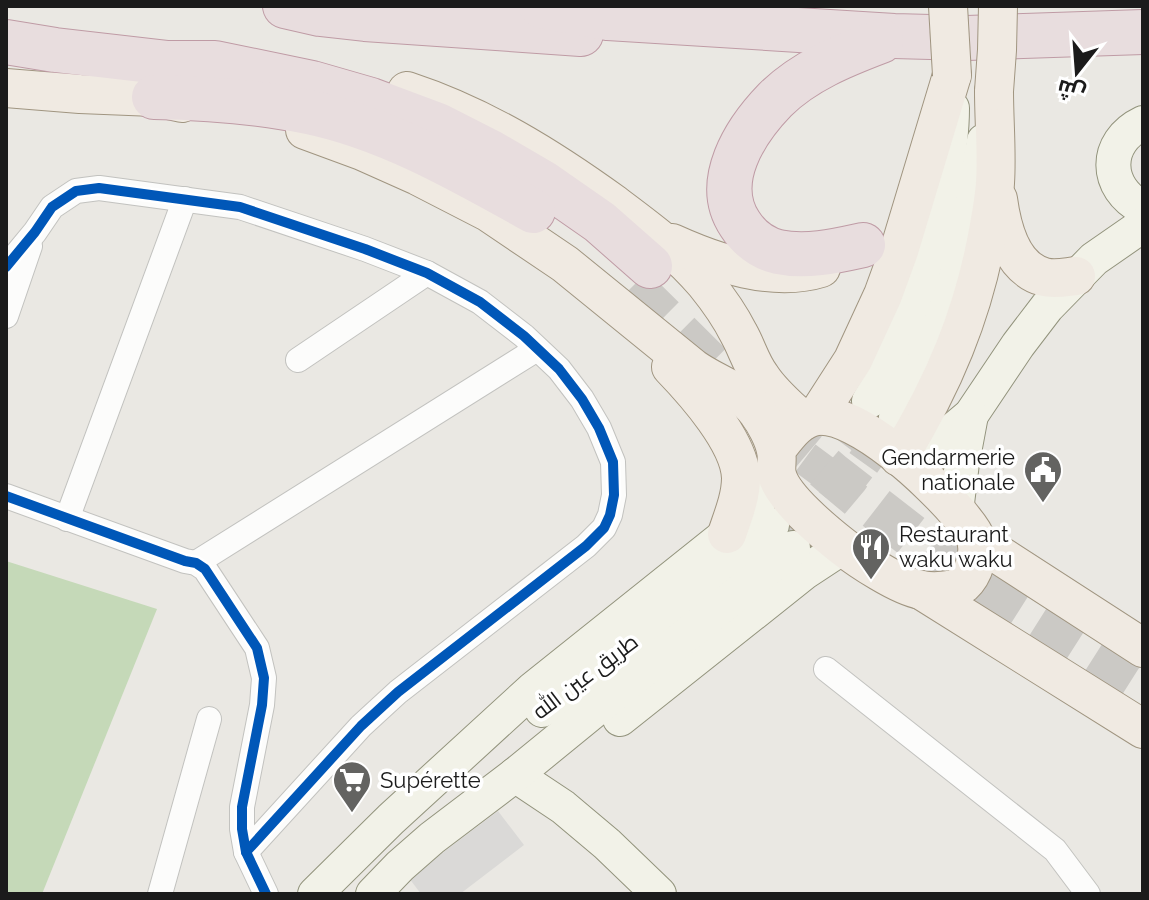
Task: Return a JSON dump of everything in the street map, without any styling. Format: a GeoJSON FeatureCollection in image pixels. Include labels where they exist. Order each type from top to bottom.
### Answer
{"type":"FeatureCollection","features":[{"type":"Feature","properties":{"kind":"highway"},"geometry":{"type":"LineString","coordinates":[[285,6],[365,19],[670,38],[744,28]]}},
{"type":"Feature","properties":{"kind":"highway"},"geometry":{"type":"LineString","coordinates":[[541,6],[608,18],[894,36],[967,38],[1143,32]]}},
{"type":"Feature","properties":{"kind":"highway"},"geometry":{"type":"LineString","coordinates":[[863,245],[816,254],[793,254],[758,244],[734,216],[729,198],[729,180],[745,139],[777,98],[820,67],[894,36]]}},
{"type":"Feature","properties":{"kind":"highway"},"geometry":{"type":"LineString","coordinates":[[6,42],[55,50],[161,80],[206,98],[310,112],[361,128],[426,153],[535,212],[586,248],[641,276]]}},
{"type":"Feature","properties":{"kind":"highway"},"geometry":{"type":"LineString","coordinates":[[6,70],[68,73],[121,71],[161,80],[215,63],[312,83],[371,100],[438,125],[544,183],[600,222],[641,276]]}},
{"type":"Feature","properties":{"kind":"main road"},"geometry":{"type":"LineString","coordinates":[[948,6],[952,125],[936,231],[920,294],[889,369],[882,409],[926,361],[942,321],[957,275],[994,91]]}},
{"type":"Feature","properties":{"kind":"main road"},"geometry":{"type":"LineString","coordinates":[[998,6],[994,91],[995,184],[1001,222],[1013,252],[1035,274],[1052,279],[1085,267],[1108,222],[1117,184],[1113,163],[1119,143],[1125,134],[1143,123]]}},
{"type":"Feature","properties":{"kind":"main road"},"geometry":{"type":"LineString","coordinates":[[315,894],[391,819],[533,689],[727,534],[754,506],[777,463],[789,432],[810,419],[853,360],[869,329],[899,251],[952,75]]}},
{"type":"Feature","properties":{"kind":"main road"},"geometry":{"type":"LineString","coordinates":[[6,88],[80,94],[161,80]]}},
{"type":"Feature","properties":{"kind":"main road"},"geometry":{"type":"LineString","coordinates":[[641,276],[702,256],[768,272],[812,271],[832,265],[863,245],[896,212],[920,176]]}},
{"type":"Feature","properties":{"kind":"main road"},"geometry":{"type":"LineString","coordinates":[[902,460],[962,334],[985,251],[995,184]]}},
{"type":"Feature","properties":{"kind":"main road"},"geometry":{"type":"LineString","coordinates":[[1117,184],[1132,203],[1143,208]]}},
{"type":"Feature","properties":{"kind":"main road"},"geometry":{"type":"LineString","coordinates":[[902,460],[940,441],[971,415],[1032,325],[1085,267],[1143,225]]}},
{"type":"Feature","properties":{"kind":"main road"},"geometry":{"type":"LineString","coordinates":[[641,276],[676,253],[723,307],[762,380],[810,419],[839,418],[864,430],[932,486],[966,526],[1143,648]]}},
{"type":"Feature","properties":{"kind":"main road"},"geometry":{"type":"LineString","coordinates":[[641,276],[703,375],[733,389],[758,413],[796,507],[843,547],[886,574],[938,589],[1143,703]]}},
{"type":"Feature","properties":{"kind":"main road"},"geometry":{"type":"LineString","coordinates":[[641,276],[687,384],[735,452],[741,478],[737,506],[727,534]]}},
{"type":"Feature","properties":{"kind":"main road"},"geometry":{"type":"LineString","coordinates":[[938,589],[962,585],[973,570],[977,556],[966,526],[962,463],[971,415]]}},
{"type":"Feature","properties":{"kind":"main road","name":"طريق عين الله"},"geometry":{"type":"LineString","coordinates":[[373,894],[432,838],[515,775],[782,536],[695,591],[592,673],[391,819]]}},
{"type":"Feature","properties":{"kind":"main road"},"geometry":{"type":"LineString","coordinates":[[515,775],[546,767],[596,738],[805,572],[843,547]]}},
{"type":"Feature","properties":{"kind":"main road"},"geometry":{"type":"LineString","coordinates":[[938,589],[1143,729]]}},
{"type":"Feature","properties":{"kind":"main road"},"geometry":{"type":"LineString","coordinates":[[515,775],[563,807],[659,894]]}},
{"type":"Feature","properties":{"kind":"street"},"geometry":{"type":"LineString","coordinates":[[6,267],[52,207],[76,191],[99,188],[240,207],[427,273],[480,302],[559,369],[599,428],[613,462],[614,495],[604,528],[586,546],[398,692],[361,726],[246,852]]}},
{"type":"Feature","properties":{"kind":"street"},"geometry":{"type":"LineString","coordinates":[[67,519],[185,199]]}},
{"type":"Feature","properties":{"kind":"street"},"geometry":{"type":"LineString","coordinates":[[6,316],[35,232]]}},
{"type":"Feature","properties":{"kind":"street"},"geometry":{"type":"LineString","coordinates":[[298,360],[427,273]]}},
{"type":"Feature","properties":{"kind":"street"},"geometry":{"type":"LineString","coordinates":[[196,563],[537,349]]}},
{"type":"Feature","properties":{"kind":"street"},"geometry":{"type":"LineString","coordinates":[[6,496],[196,563],[205,569],[257,648],[264,678],[262,705],[242,807],[242,829],[246,852],[266,894]]}},
{"type":"Feature","properties":{"kind":"street"},"geometry":{"type":"LineString","coordinates":[[826,669],[1055,850],[1088,894]]}},
{"type":"Feature","properties":{"kind":"street"},"geometry":{"type":"LineString","coordinates":[[160,894],[209,719]]}},
{"type":"Feature","properties":{"kind":"green space"},"geometry":{"type":"Polygon","coordinates":[[[6,561],[157,609],[42,894],[6,894],[6,561]]]}},
{"type":"Feature","properties":{"kind":"shaded area"},"geometry":{"type":"Polygon","coordinates":[[[498,811],[524,845],[460,894],[421,894],[409,878],[498,811]]]}},
{"type":"Feature","properties":{"kind":"tunnel"},"geometry":{"type":"LineString","coordinates":[[632,287],[753,407],[833,475],[979,588],[1143,692]]}},
{"type":"Feature","properties":{"kind":"tunnel"},"geometry":{"type":"LineString","coordinates":[[776,521],[866,405]]}},
{"type":"Feature","properties":{"kind":"tunnel"},"geometry":{"type":"LineString","coordinates":[[799,542],[851,480],[894,420]]}},
{"type":"Feature","properties":{"kind":"cycle path"},"geometry":{"type":"LineString","coordinates":[[6,267],[52,207],[76,191],[99,188],[240,207],[427,273],[480,302],[524,336],[559,369],[599,428],[613,462],[614,495],[604,528],[586,546],[398,692],[361,726],[246,852]]}},
{"type":"Feature","properties":{"kind":"cycle path"},"geometry":{"type":"LineString","coordinates":[[6,496],[196,563],[205,569],[257,648],[264,678],[262,705],[242,807],[242,829],[246,852],[266,894]]}},
{"type":"Feature","properties":{"kind":"place","name":"Gendarmerie nationale"},"geometry":{"type":"Point","coordinates":[1043,504]}},
{"type":"Feature","properties":{"kind":"place","name":"Restaurant waku waku"},"geometry":{"type":"Point","coordinates":[871,581]}},
{"type":"Feature","properties":{"kind":"place","name":"Supérette"},"geometry":{"type":"Point","coordinates":[352,814]}}]}
